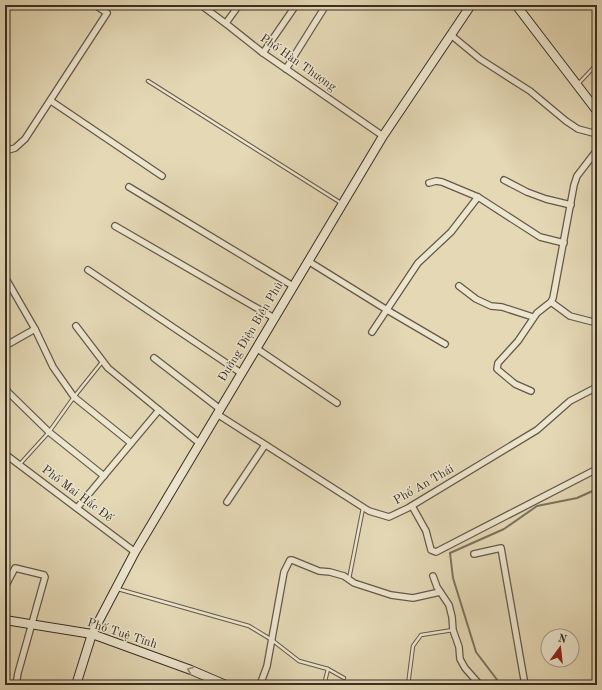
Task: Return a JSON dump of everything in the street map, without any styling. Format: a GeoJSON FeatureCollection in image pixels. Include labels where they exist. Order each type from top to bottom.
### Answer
{"type":"FeatureCollection","features":[{"type":"Feature","properties":{"kind":"main road","name":"Đường Điện Biên Phủ"},"geometry":{"type":"LineString","coordinates":[[76,685],[92,634],[135,552],[383,136],[471,5]]}},
{"type":"Feature","properties":{"kind":"main road"},"geometry":{"type":"LineString","coordinates":[[516,5],[597,111]]}},
{"type":"Feature","properties":{"kind":"main road","name":"Phố Tuệ Tĩnh"},"geometry":{"type":"LineString","coordinates":[[5,620],[92,634],[191,670],[226,685]]}},
{"type":"Feature","properties":{"kind":"street"},"geometry":{"type":"LineString","coordinates":[[5,151],[15,148],[26,139],[107,13],[94,5]]}},
{"type":"Feature","properties":{"kind":"street","name":"Phố Hàn Thượng"},"geometry":{"type":"LineString","coordinates":[[201,5],[263,53],[383,136]]}},
{"type":"Feature","properties":{"kind":"street"},"geometry":{"type":"LineString","coordinates":[[226,23],[239,5]]}},
{"type":"Feature","properties":{"kind":"street"},"geometry":{"type":"LineString","coordinates":[[263,53],[296,5]]}},
{"type":"Feature","properties":{"kind":"street"},"geometry":{"type":"LineString","coordinates":[[286,69],[326,5]]}},
{"type":"Feature","properties":{"kind":"street"},"geometry":{"type":"LineString","coordinates":[[451,35],[480,59],[530,92],[566,120],[578,128],[597,134]]}},
{"type":"Feature","properties":{"kind":"street"},"geometry":{"type":"LineString","coordinates":[[51,100],[162,176]]}},
{"type":"Feature","properties":{"kind":"street"},"geometry":{"type":"LineString","coordinates":[[531,391],[515,384],[496,369],[498,363],[518,341],[537,313],[551,302],[556,286],[574,185],[577,176],[597,150]]}},
{"type":"Feature","properties":{"kind":"street"},"geometry":{"type":"LineString","coordinates":[[504,180],[526,192],[546,199],[570,204]]}},
{"type":"Feature","properties":{"kind":"street"},"geometry":{"type":"LineString","coordinates":[[429,183],[436,181],[442,182],[478,197],[540,237],[564,243]]}},
{"type":"Feature","properties":{"kind":"street"},"geometry":{"type":"LineString","coordinates":[[129,187],[293,286]]}},
{"type":"Feature","properties":{"kind":"street"},"geometry":{"type":"LineString","coordinates":[[372,332],[418,263],[451,232],[478,197]]}},
{"type":"Feature","properties":{"kind":"street"},"geometry":{"type":"LineString","coordinates":[[115,226],[274,318]]}},
{"type":"Feature","properties":{"kind":"street"},"geometry":{"type":"LineString","coordinates":[[308,260],[387,310],[445,344]]}},
{"type":"Feature","properties":{"kind":"street"},"geometry":{"type":"LineString","coordinates":[[88,270],[241,374]]}},
{"type":"Feature","properties":{"kind":"street"},"geometry":{"type":"LineString","coordinates":[[5,277],[35,329],[53,366],[74,397],[132,443]]}},
{"type":"Feature","properties":{"kind":"street"},"geometry":{"type":"LineString","coordinates":[[459,286],[476,299],[490,306],[502,307],[534,317]]}},
{"type":"Feature","properties":{"kind":"street"},"geometry":{"type":"LineString","coordinates":[[551,302],[570,316],[597,323]]}},
{"type":"Feature","properties":{"kind":"street"},"geometry":{"type":"LineString","coordinates":[[76,326],[102,362],[199,443]]}},
{"type":"Feature","properties":{"kind":"street"},"geometry":{"type":"LineString","coordinates":[[5,346],[35,329]]}},
{"type":"Feature","properties":{"kind":"street"},"geometry":{"type":"LineString","coordinates":[[256,348],[337,403]]}},
{"type":"Feature","properties":{"kind":"street","name":"Phố An Thái"},"geometry":{"type":"LineString","coordinates":[[154,358],[218,411],[265,445],[363,508],[390,517],[412,506],[537,430],[570,401],[597,387]]}},
{"type":"Feature","properties":{"kind":"street"},"geometry":{"type":"LineString","coordinates":[[5,387],[8,392],[49,432],[104,476]]}},
{"type":"Feature","properties":{"kind":"street"},"geometry":{"type":"LineString","coordinates":[[77,508],[159,410]]}},
{"type":"Feature","properties":{"kind":"street"},"geometry":{"type":"LineString","coordinates":[[227,502],[265,445]]}},
{"type":"Feature","properties":{"kind":"street","name":"Phố Mai Hắc Đế"},"geometry":{"type":"LineString","coordinates":[[5,454],[135,552]]}},
{"type":"Feature","properties":{"kind":"street"},"geometry":{"type":"LineString","coordinates":[[412,506],[426,531],[431,550],[436,552],[597,468]]}},
{"type":"Feature","properties":{"kind":"street"},"geometry":{"type":"LineString","coordinates":[[474,554],[501,548],[525,685]]}},
{"type":"Feature","properties":{"kind":"street"},"geometry":{"type":"LineString","coordinates":[[260,685],[267,666],[284,572],[290,560],[319,571],[330,572],[349,579],[354,583],[403,598],[413,598],[440,592]]}},
{"type":"Feature","properties":{"kind":"street"},"geometry":{"type":"LineString","coordinates":[[5,587],[15,568],[44,575],[45,577],[16,685]]}},
{"type":"Feature","properties":{"kind":"street"},"geometry":{"type":"LineString","coordinates":[[433,576],[440,592],[449,605],[453,630],[459,647],[462,663],[480,685]]}},
{"type":"Feature","properties":{"kind":"lane"},"geometry":{"type":"LineString","coordinates":[[597,47],[594,55],[597,61]]}},
{"type":"Feature","properties":{"kind":"lane"},"geometry":{"type":"LineString","coordinates":[[577,85],[597,64]]}},
{"type":"Feature","properties":{"kind":"lane"},"geometry":{"type":"LineString","coordinates":[[148,81],[343,205]]}},
{"type":"Feature","properties":{"kind":"lane"},"geometry":{"type":"LineString","coordinates":[[19,465],[49,432],[102,362]]}},
{"type":"Feature","properties":{"kind":"lane"},"geometry":{"type":"LineString","coordinates":[[349,579],[363,508]]}},
{"type":"Feature","properties":{"kind":"lane"},"geometry":{"type":"LineString","coordinates":[[115,588],[249,626],[272,640],[299,660],[328,669],[344,678]]}},
{"type":"Feature","properties":{"kind":"lane"},"geometry":{"type":"LineString","coordinates":[[408,685],[413,646],[421,635],[453,630]]}},
{"type":"Feature","properties":{"kind":"lane"},"geometry":{"type":"LineString","coordinates":[[324,685],[328,669]]}},
{"type":"Feature","properties":{"kind":"lane"},"geometry":{"type":"LineString","coordinates":[[546,685],[597,684]]}},
{"type":"Feature","properties":{"kind":"lane"},"geometry":{"type":"LineString","coordinates":[[525,685],[538,685]]}},
{"type":"Feature","properties":{"kind":"waterway"},"geometry":{"type":"LineString","coordinates":[[501,685],[476,652],[453,578],[450,553],[504,529],[537,506],[577,498],[597,489]]}}]}
